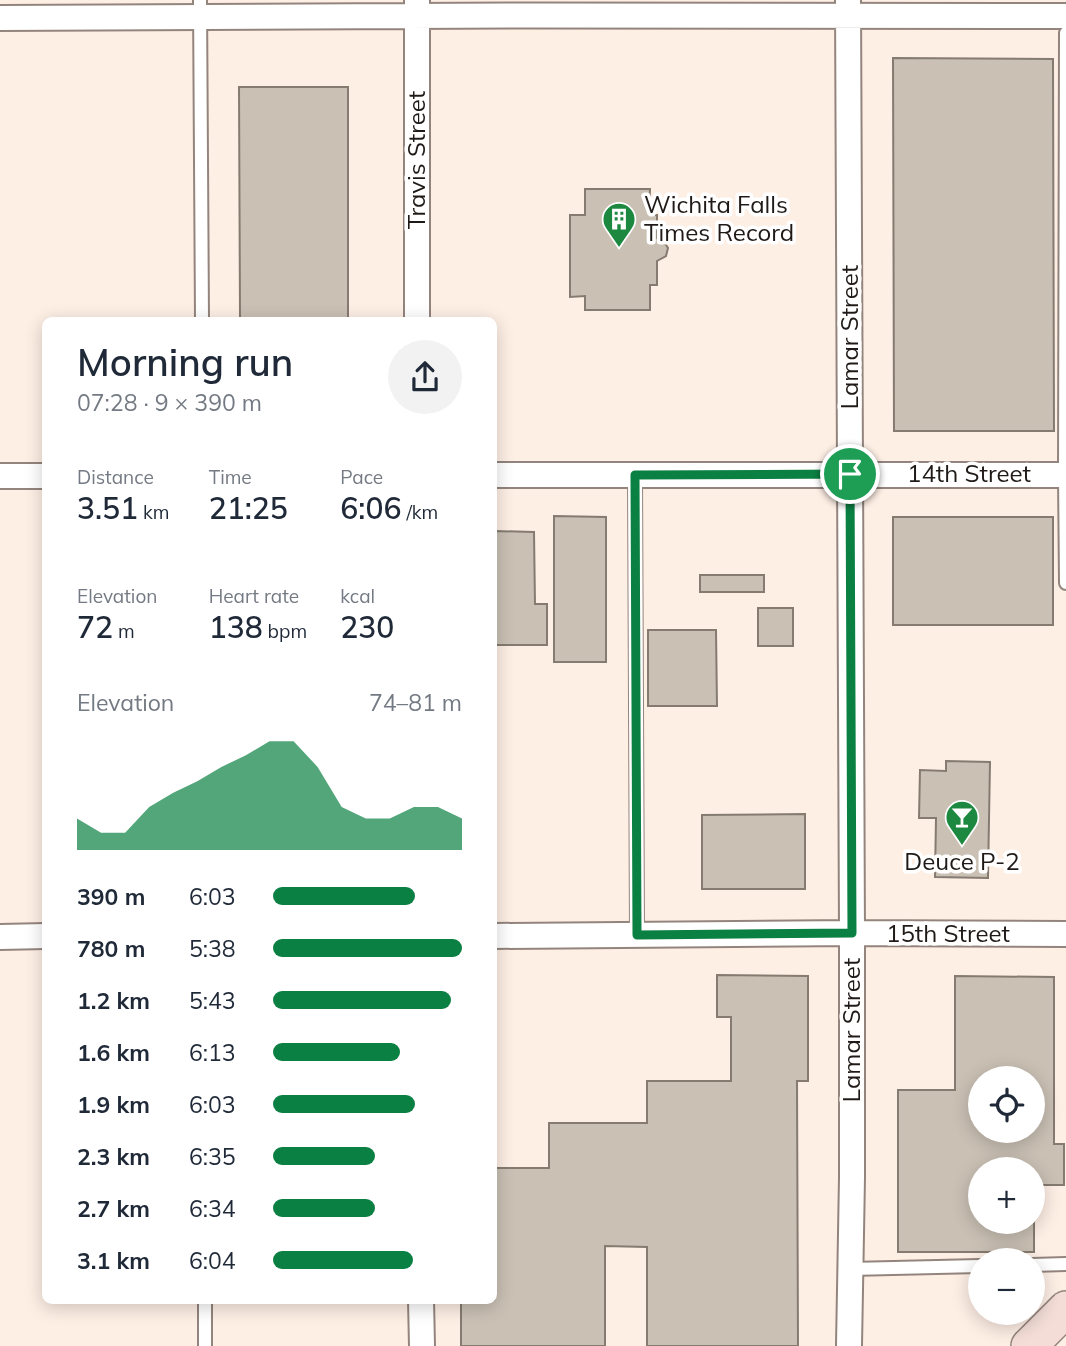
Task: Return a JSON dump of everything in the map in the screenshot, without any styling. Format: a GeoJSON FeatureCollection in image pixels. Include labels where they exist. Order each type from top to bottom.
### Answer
{"type":"FeatureCollection","features":[{"type":"Feature","properties":{"kind":"main road"},"geometry":{"type":"LineString","coordinates":[[1029,1346],[1066,1309]]}},
{"type":"Feature","properties":{"kind":"street"},"geometry":{"type":"LineString","coordinates":[[0,18],[200,8],[849,7],[1066,16]]}},
{"type":"Feature","properties":{"kind":"street","name":"Lamar Street"},"geometry":{"type":"LineString","coordinates":[[849,7],[852,933],[849,1346]]}},
{"type":"Feature","properties":{"kind":"street","name":"Travis Street"},"geometry":{"type":"LineString","coordinates":[[417,8],[417,317]]}},
{"type":"Feature","properties":{"kind":"street","name":"14th Street"},"geometry":{"type":"LineString","coordinates":[[497,475],[1065,475]]}},
{"type":"Feature","properties":{"kind":"street"},"geometry":{"type":"LineString","coordinates":[[0,476],[42,476]]}},
{"type":"Feature","properties":{"kind":"street","name":"15th Street"},"geometry":{"type":"LineString","coordinates":[[497,936],[1066,934]]}},
{"type":"Feature","properties":{"kind":"street"},"geometry":{"type":"LineString","coordinates":[[0,937],[42,936]]}},
{"type":"Feature","properties":{"kind":"street"},"geometry":{"type":"LineString","coordinates":[[421,1304],[422,1346]]}},
{"type":"Feature","properties":{"kind":"lane"},"geometry":{"type":"LineString","coordinates":[[200,8],[202,317]]}},
{"type":"Feature","properties":{"kind":"lane"},"geometry":{"type":"LineString","coordinates":[[1066,33],[1066,583]]}},
{"type":"Feature","properties":{"kind":"lane"},"geometry":{"type":"LineString","coordinates":[[635,475],[637,935]]}},
{"type":"Feature","properties":{"kind":"lane"},"geometry":{"type":"LineString","coordinates":[[1045,1265],[1066,1264]]}},
{"type":"Feature","properties":{"kind":"lane"},"geometry":{"type":"LineString","coordinates":[[850,1269],[968,1266]]}},
{"type":"Feature","properties":{"kind":"lane"},"geometry":{"type":"LineString","coordinates":[[205,1304],[205,1346]]}},
{"type":"Feature","properties":{"kind":"building"},"geometry":{"type":"Polygon","coordinates":[[[893,58],[1053,59],[1054,431],[894,431],[893,58]]]}},
{"type":"Feature","properties":{"kind":"building"},"geometry":{"type":"Polygon","coordinates":[[[239,87],[348,87],[348,317],[240,317],[239,87]]]}},
{"type":"Feature","properties":{"kind":"building","name":"Wichita Falls Times Record"},"geometry":{"type":"Polygon","coordinates":[[[585,189],[650,189],[649,215],[657,215],[657,238],[663,240],[668,248],[666,256],[657,261],[657,285],[650,285],[650,310],[585,310],[585,296],[570,297],[570,215],[585,215],[585,189]]]}},
{"type":"Feature","properties":{"kind":"building"},"geometry":{"type":"Polygon","coordinates":[[[554,516],[606,517],[606,662],[554,662],[554,516]]]}},
{"type":"Feature","properties":{"kind":"building"},"geometry":{"type":"Polygon","coordinates":[[[893,517],[1053,517],[1053,625],[893,625],[893,517]]]}},
{"type":"Feature","properties":{"kind":"building"},"geometry":{"type":"Polygon","coordinates":[[[497,531],[534,532],[535,604],[547,604],[547,645],[497,645],[497,531]]]}},
{"type":"Feature","properties":{"kind":"building"},"geometry":{"type":"Polygon","coordinates":[[[700,575],[764,575],[764,592],[700,592],[700,575]]]}},
{"type":"Feature","properties":{"kind":"building"},"geometry":{"type":"Polygon","coordinates":[[[758,608],[793,608],[793,646],[758,646],[758,608]]]}},
{"type":"Feature","properties":{"kind":"building"},"geometry":{"type":"Polygon","coordinates":[[[648,630],[716,630],[717,706],[648,706],[648,630]]]}},
{"type":"Feature","properties":{"kind":"building","name":"Deuce P-2"},"geometry":{"type":"Polygon","coordinates":[[[946,761],[990,762],[988,878],[935,877],[936,818],[919,818],[920,770],[946,771],[946,761]]]}},
{"type":"Feature","properties":{"kind":"building"},"geometry":{"type":"Polygon","coordinates":[[[805,814],[805,889],[702,889],[702,815],[805,814]]]}},
{"type":"Feature","properties":{"kind":"building"},"geometry":{"type":"Polygon","coordinates":[[[717,975],[808,976],[808,1081],[797,1081],[798,1346],[647,1346],[647,1247],[605,1246],[605,1346],[461,1346],[461,1304],[497,1304],[497,1168],[549,1168],[549,1123],[647,1123],[647,1081],[731,1081],[731,1017],[717,1017],[717,975]]]}},
{"type":"Feature","properties":{"kind":"building"},"geometry":{"type":"Polygon","coordinates":[[[955,976],[1054,977],[1054,1144],[1064,1144],[1064,1185],[1045,1185],[1045,1157],[968,1157],[968,1234],[1034,1234],[1034,1248],[898,1252],[898,1090],[955,1090],[955,976]]]}},
{"type":"Feature","properties":{"kind":"place","name":"Wichita Falls Times Record"},"geometry":{"type":"Point","coordinates":[619,249]}},
{"type":"Feature","properties":{"kind":"place","name":"Deuce P-2"},"geometry":{"type":"Point","coordinates":[962,847]}},
{"type":"Feature","properties":{"kind":"route"},"geometry":{"type":"LineString","coordinates":[[850,474],[852,933],[637,935],[635,475],[850,474]]}}]}
